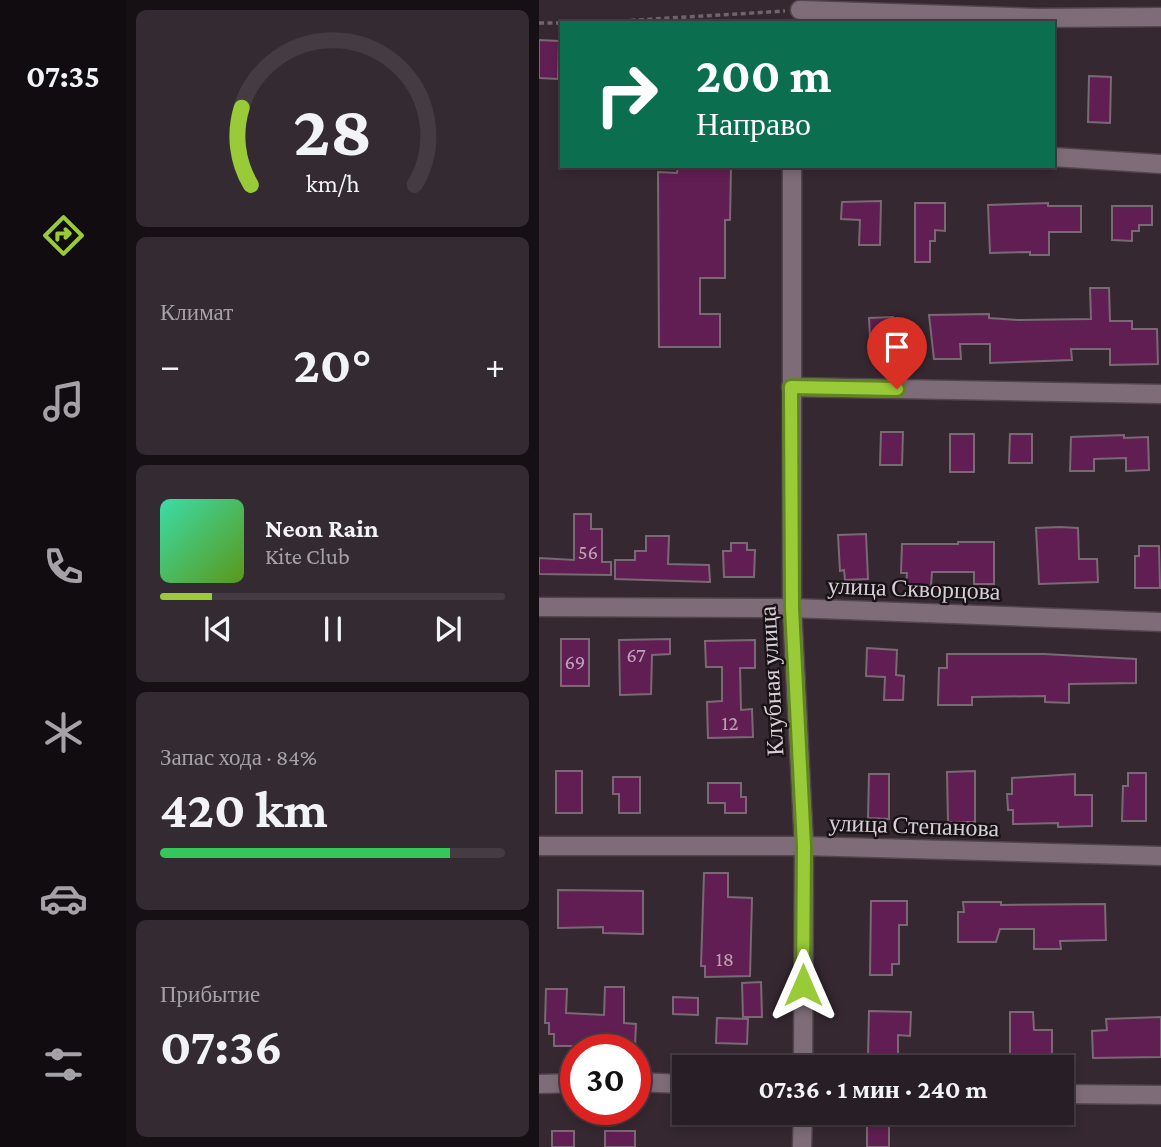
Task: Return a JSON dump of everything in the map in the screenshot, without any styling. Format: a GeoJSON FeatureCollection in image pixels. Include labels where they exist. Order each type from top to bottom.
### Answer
{"type":"FeatureCollection","features":[{"type":"Feature","properties":{"kind":"street"},"geometry":{"type":"LineString","coordinates":[[799,11],[1039,9],[1161,17]]}},
{"type":"Feature","properties":{"kind":"street"},"geometry":{"type":"LineString","coordinates":[[1055,157],[1161,164]]}},
{"type":"Feature","properties":{"kind":"street","name":"Клубная улица"},"geometry":{"type":"LineString","coordinates":[[792,168],[792,608],[804,846],[803,1055]]}},
{"type":"Feature","properties":{"kind":"street"},"geometry":{"type":"LineString","coordinates":[[791,387],[1161,394]]}},
{"type":"Feature","properties":{"kind":"street","name":"улица Скворцова"},"geometry":{"type":"LineString","coordinates":[[539,607],[792,608],[1161,622]]}},
{"type":"Feature","properties":{"kind":"street","name":"улица Степанова"},"geometry":{"type":"LineString","coordinates":[[539,846],[804,846],[1161,856]]}},
{"type":"Feature","properties":{"kind":"street"},"geometry":{"type":"LineString","coordinates":[[539,1084],[560,1083]]}},
{"type":"Feature","properties":{"kind":"street"},"geometry":{"type":"LineString","coordinates":[[651,1083],[672,1084]]}},
{"type":"Feature","properties":{"kind":"street"},"geometry":{"type":"LineString","coordinates":[[1074,1094],[1161,1095]]}},
{"type":"Feature","properties":{"kind":"street"},"geometry":{"type":"LineString","coordinates":[[803,1125],[803,1147]]}},
{"type":"Feature","properties":{"kind":"path"},"geometry":{"type":"LineString","coordinates":[[622,21],[799,11]]}},
{"type":"Feature","properties":{"kind":"path"},"geometry":{"type":"LineString","coordinates":[[539,23],[560,23]]}},
{"type":"Feature","properties":{"kind":"building"},"geometry":{"type":"Polygon","coordinates":[[[539,40],[559,41],[558,79],[539,78],[539,40]]]}},
{"type":"Feature","properties":{"kind":"building"},"geometry":{"type":"Polygon","coordinates":[[[1089,76],[1111,77],[1110,123],[1088,122],[1089,76]]]}},
{"type":"Feature","properties":{"kind":"building"},"geometry":{"type":"Polygon","coordinates":[[[678,168],[731,168],[730,220],[725,220],[725,278],[700,278],[700,314],[720,314],[720,347],[659,347],[658,172],[677,173],[678,168]]]}},
{"type":"Feature","properties":{"kind":"building"},"geometry":{"type":"Polygon","coordinates":[[[881,201],[880,245],[859,245],[860,220],[841,219],[842,202],[881,201]]]}},
{"type":"Feature","properties":{"kind":"building"},"geometry":{"type":"Polygon","coordinates":[[[915,203],[945,203],[945,231],[935,230],[935,241],[930,241],[930,262],[915,262],[915,203]]]}},
{"type":"Feature","properties":{"kind":"building"},"geometry":{"type":"Polygon","coordinates":[[[1048,203],[1048,206],[1081,206],[1081,232],[1049,232],[1049,255],[1030,255],[1030,252],[990,253],[988,205],[1048,203]]]}},
{"type":"Feature","properties":{"kind":"building"},"geometry":{"type":"Polygon","coordinates":[[[1112,206],[1152,206],[1152,225],[1139,225],[1139,231],[1132,231],[1132,241],[1112,240],[1112,206]]]}},
{"type":"Feature","properties":{"kind":"building"},"geometry":{"type":"Polygon","coordinates":[[[1090,288],[1109,288],[1110,321],[1132,321],[1132,329],[1157,329],[1158,364],[1110,365],[1110,349],[1071,349],[1072,360],[990,363],[990,344],[960,344],[961,359],[934,359],[929,315],[989,314],[989,318],[1018,320],[1091,319],[1090,288]]]}},
{"type":"Feature","properties":{"kind":"building"},"geometry":{"type":"Polygon","coordinates":[[[893,317],[894,358],[871,359],[869,318],[893,317]]]}},
{"type":"Feature","properties":{"kind":"building"},"geometry":{"type":"Polygon","coordinates":[[[881,432],[903,432],[902,465],[880,465],[881,432]]]}},
{"type":"Feature","properties":{"kind":"building"},"geometry":{"type":"Polygon","coordinates":[[[950,434],[974,434],[974,472],[950,472],[950,434]]]}},
{"type":"Feature","properties":{"kind":"building"},"geometry":{"type":"Polygon","coordinates":[[[1010,434],[1032,434],[1032,463],[1009,463],[1010,434]]]}},
{"type":"Feature","properties":{"kind":"building"},"geometry":{"type":"Polygon","coordinates":[[[1124,435],[1124,438],[1148,437],[1149,470],[1126,471],[1126,458],[1094,459],[1094,471],[1070,471],[1071,437],[1124,435]]]}},
{"type":"Feature","properties":{"kind":"building"},"geometry":{"type":"Polygon","coordinates":[[[574,514],[591,514],[591,529],[602,529],[602,562],[611,562],[611,575],[539,574],[539,558],[574,560],[574,514]]]}},
{"type":"Feature","properties":{"kind":"building"},"geometry":{"type":"Polygon","coordinates":[[[1036,528],[1078,528],[1079,559],[1097,559],[1098,582],[1039,584],[1036,528]]]}},
{"type":"Feature","properties":{"kind":"building"},"geometry":{"type":"Polygon","coordinates":[[[866,534],[868,579],[845,580],[844,570],[840,571],[838,535],[866,534]]]}},
{"type":"Feature","properties":{"kind":"building"},"geometry":{"type":"Polygon","coordinates":[[[646,536],[669,536],[668,564],[709,565],[710,582],[615,579],[615,560],[635,560],[635,551],[646,551],[646,536]]]}},
{"type":"Feature","properties":{"kind":"building"},"geometry":{"type":"Polygon","coordinates":[[[994,542],[994,584],[974,584],[974,572],[932,572],[931,586],[906,585],[907,573],[901,573],[902,544],[994,542]]]}},
{"type":"Feature","properties":{"kind":"building"},"geometry":{"type":"Polygon","coordinates":[[[731,543],[747,543],[747,550],[755,550],[754,577],[724,577],[723,551],[731,551],[731,543]]]}},
{"type":"Feature","properties":{"kind":"building"},"geometry":{"type":"Polygon","coordinates":[[[1139,546],[1159,546],[1160,588],[1135,588],[1135,556],[1139,556],[1139,546]]]}},
{"type":"Feature","properties":{"kind":"building"},"geometry":{"type":"Polygon","coordinates":[[[561,639],[589,639],[589,686],[561,686],[561,639]]]}},
{"type":"Feature","properties":{"kind":"building"},"geometry":{"type":"Polygon","coordinates":[[[670,639],[670,654],[652,655],[651,694],[620,695],[619,640],[670,639]]]}},
{"type":"Feature","properties":{"kind":"building"},"geometry":{"type":"Polygon","coordinates":[[[755,640],[755,668],[740,668],[741,710],[752,709],[753,737],[708,738],[707,702],[722,701],[722,667],[706,667],[705,641],[755,640]]]}},
{"type":"Feature","properties":{"kind":"building"},"geometry":{"type":"Polygon","coordinates":[[[867,648],[897,650],[896,675],[904,676],[903,700],[884,700],[885,677],[866,676],[867,648]]]}},
{"type":"Feature","properties":{"kind":"building"},"geometry":{"type":"Polygon","coordinates":[[[947,654],[1044,654],[1136,659],[1136,683],[1069,684],[1069,703],[1045,702],[1045,696],[972,697],[972,705],[938,705],[939,668],[947,668],[947,654]]]}},
{"type":"Feature","properties":{"kind":"building"},"geometry":{"type":"Polygon","coordinates":[[[556,771],[582,771],[582,813],[556,813],[556,771]]]}},
{"type":"Feature","properties":{"kind":"building"},"geometry":{"type":"Polygon","coordinates":[[[975,771],[975,822],[948,822],[947,772],[975,771]]]}},
{"type":"Feature","properties":{"kind":"building"},"geometry":{"type":"Polygon","coordinates":[[[1128,773],[1146,773],[1146,821],[1122,821],[1123,786],[1128,786],[1128,773]]]}},
{"type":"Feature","properties":{"kind":"building"},"geometry":{"type":"Polygon","coordinates":[[[869,774],[889,774],[889,819],[868,818],[869,774]]]}},
{"type":"Feature","properties":{"kind":"building"},"geometry":{"type":"Polygon","coordinates":[[[1075,774],[1075,795],[1092,795],[1092,826],[1058,827],[1058,823],[1013,824],[1013,810],[1008,810],[1007,794],[1012,794],[1012,778],[1075,774]]]}},
{"type":"Feature","properties":{"kind":"building"},"geometry":{"type":"Polygon","coordinates":[[[613,777],[640,777],[640,813],[619,813],[619,794],[613,794],[613,777]]]}},
{"type":"Feature","properties":{"kind":"building"},"geometry":{"type":"Polygon","coordinates":[[[708,783],[741,783],[741,797],[746,797],[746,813],[725,813],[725,803],[708,803],[708,783]]]}},
{"type":"Feature","properties":{"kind":"building"},"geometry":{"type":"Polygon","coordinates":[[[704,873],[728,873],[728,897],[752,898],[750,976],[705,977],[705,966],[701,966],[704,873]]]}},
{"type":"Feature","properties":{"kind":"building"},"geometry":{"type":"Polygon","coordinates":[[[558,890],[643,891],[643,934],[603,933],[603,927],[558,928],[558,890]]]}},
{"type":"Feature","properties":{"kind":"building"},"geometry":{"type":"Polygon","coordinates":[[[871,901],[907,901],[907,925],[899,925],[899,964],[892,964],[892,975],[870,975],[871,901]]]}},
{"type":"Feature","properties":{"kind":"building"},"geometry":{"type":"Polygon","coordinates":[[[963,902],[1001,902],[1001,905],[1105,904],[1106,940],[1060,941],[1061,949],[1034,949],[1034,929],[1000,929],[996,942],[958,942],[958,912],[964,912],[963,902]]]}},
{"type":"Feature","properties":{"kind":"building"},"geometry":{"type":"Polygon","coordinates":[[[761,982],[762,1017],[743,1017],[742,983],[761,982]]]}},
{"type":"Feature","properties":{"kind":"building"},"geometry":{"type":"Polygon","coordinates":[[[605,987],[624,987],[624,1023],[636,1024],[636,1034],[560,1034],[560,1046],[554,1046],[554,1034],[549,1034],[549,1023],[545,1023],[546,989],[567,989],[566,1013],[604,1015],[605,987]]]}},
{"type":"Feature","properties":{"kind":"building"},"geometry":{"type":"Polygon","coordinates":[[[673,997],[698,998],[698,1015],[673,1014],[673,997]]]}},
{"type":"Feature","properties":{"kind":"building"},"geometry":{"type":"Polygon","coordinates":[[[869,1011],[911,1012],[910,1036],[898,1035],[898,1055],[868,1055],[869,1011]]]}},
{"type":"Feature","properties":{"kind":"building"},"geometry":{"type":"Polygon","coordinates":[[[1010,1012],[1033,1012],[1034,1030],[1052,1030],[1052,1055],[1010,1055],[1010,1012]]]}},
{"type":"Feature","properties":{"kind":"building"},"geometry":{"type":"Polygon","coordinates":[[[1161,1017],[1161,1057],[1093,1058],[1092,1031],[1107,1030],[1106,1019],[1161,1017]]]}},
{"type":"Feature","properties":{"kind":"building"},"geometry":{"type":"Polygon","coordinates":[[[717,1018],[748,1019],[747,1044],[716,1043],[717,1018]]]}},
{"type":"Feature","properties":{"kind":"building"},"geometry":{"type":"Polygon","coordinates":[[[867,1125],[889,1125],[889,1147],[867,1147],[867,1125]]]}},
{"type":"Feature","properties":{"kind":"building"},"geometry":{"type":"Polygon","coordinates":[[[552,1131],[574,1131],[574,1147],[552,1147],[552,1131]]]}},
{"type":"Feature","properties":{"kind":"building"},"geometry":{"type":"Polygon","coordinates":[[[605,1131],[635,1131],[635,1147],[605,1147],[605,1131]]]}},
{"type":"Feature","properties":{"kind":"route"},"geometry":{"type":"LineString","coordinates":[[803,985],[804,846],[792,608],[791,387],[897,389]]}}]}
